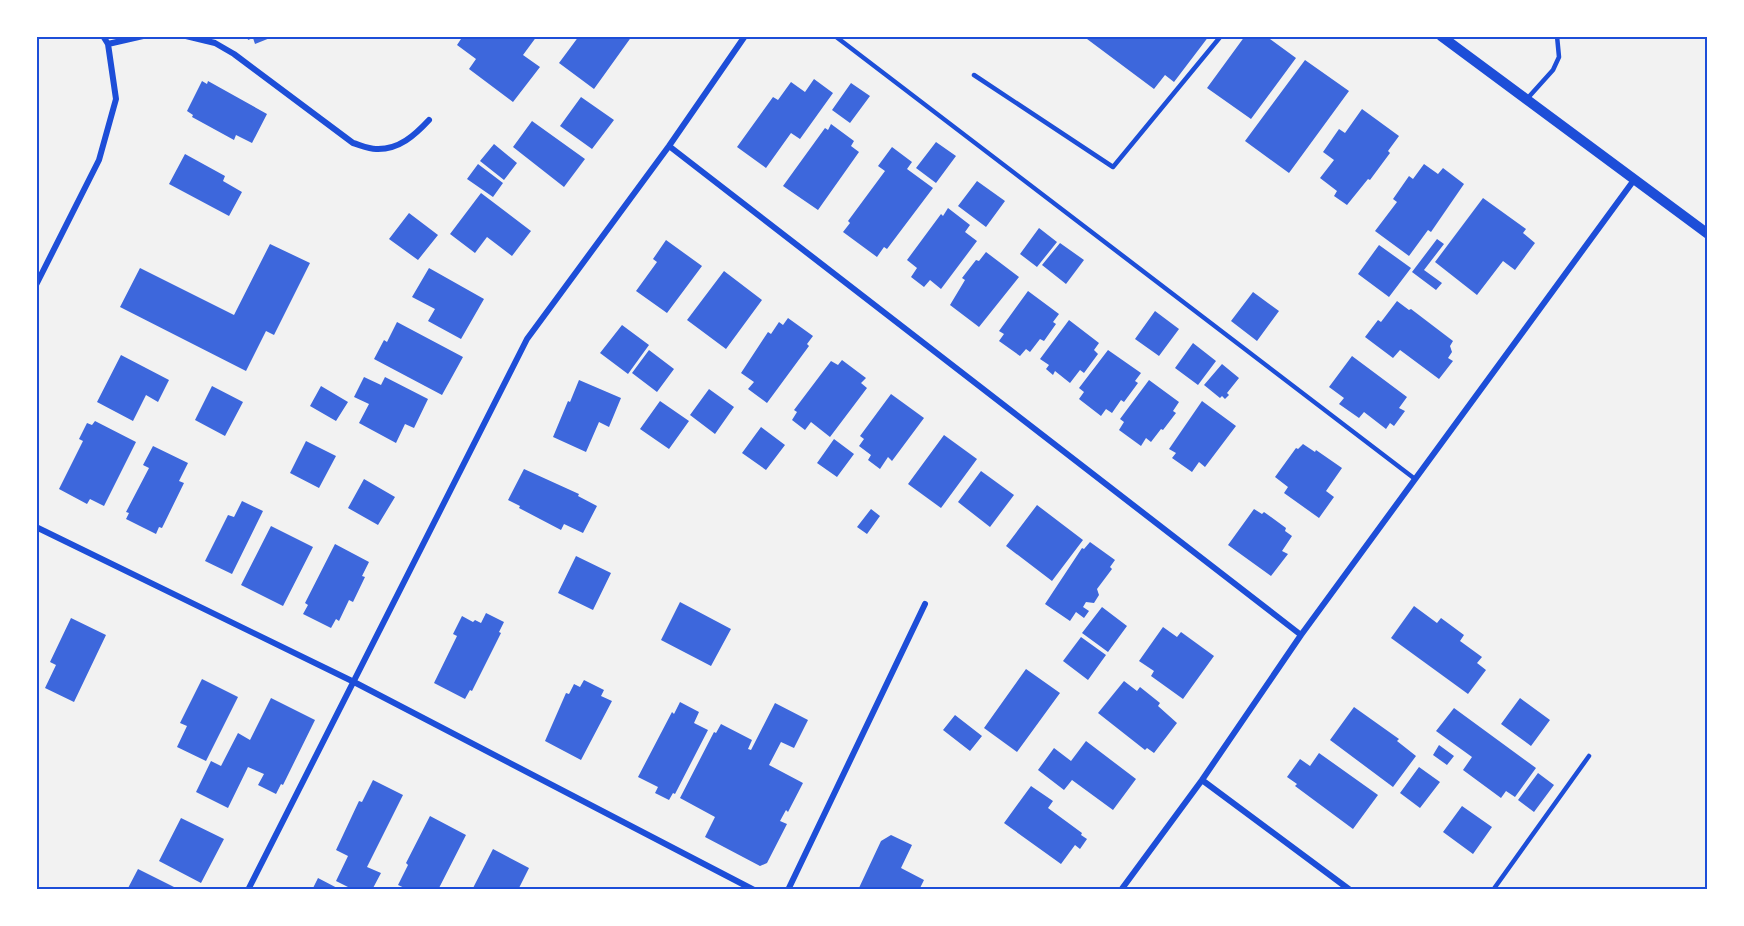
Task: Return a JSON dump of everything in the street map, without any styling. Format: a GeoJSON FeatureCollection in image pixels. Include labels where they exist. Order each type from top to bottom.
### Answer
{"type":"FeatureCollection","features":[{"type":"Feature","properties":{"kind":"street"},"geometry":{"type":"LineString","coordinates":[[36,285],[99,160],[116,99],[108,44],[103,36]]}},
{"type":"Feature","properties":{"kind":"street"},"geometry":{"type":"LineString","coordinates":[[108,44],[143,36]]}},
{"type":"Feature","properties":{"kind":"street"},"geometry":{"type":"LineString","coordinates":[[186,36],[215,43],[234,54],[353,143],[376,150],[391,147],[411,139],[429,120]]}},
{"type":"Feature","properties":{"kind":"street"},"geometry":{"type":"LineString","coordinates":[[248,890],[527,339],[669,146],[745,36]]}},
{"type":"Feature","properties":{"kind":"street"},"geometry":{"type":"LineString","coordinates":[[1441,36],[1708,234]]}},
{"type":"Feature","properties":{"kind":"street"},"geometry":{"type":"LineString","coordinates":[[669,146],[1301,635]]}},
{"type":"Feature","properties":{"kind":"street"},"geometry":{"type":"LineString","coordinates":[[1121,890],[1202,780],[1301,635],[1634,180]]}},
{"type":"Feature","properties":{"kind":"street"},"geometry":{"type":"LineString","coordinates":[[36,527],[354,682],[754,890]]}},
{"type":"Feature","properties":{"kind":"street"},"geometry":{"type":"LineString","coordinates":[[788,890],[925,604]]}},
{"type":"Feature","properties":{"kind":"street"},"geometry":{"type":"LineString","coordinates":[[1202,780],[1350,890]]}},
{"type":"Feature","properties":{"kind":"lane"},"geometry":{"type":"LineString","coordinates":[[835,36],[1415,479]]}},
{"type":"Feature","properties":{"kind":"lane"},"geometry":{"type":"LineString","coordinates":[[974,75],[1113,167],[1221,36]]}},
{"type":"Feature","properties":{"kind":"lane"},"geometry":{"type":"LineString","coordinates":[[1526,100],[1553,70],[1558,57],[1557,36]]}},
{"type":"Feature","properties":{"kind":"lane"},"geometry":{"type":"LineString","coordinates":[[1493,890],[1589,756]]}},
{"type":"Feature","properties":{"kind":"building"},"geometry":{"type":"Polygon","coordinates":[[[247,36],[275,36],[255,44],[253,38],[248,40],[247,36]]]}},
{"type":"Feature","properties":{"kind":"building"},"geometry":{"type":"Polygon","coordinates":[[[463,36],[537,36],[523,55],[540,67],[513,102],[469,69],[476,59],[457,45],[463,36]]]}},
{"type":"Feature","properties":{"kind":"building"},"geometry":{"type":"Polygon","coordinates":[[[579,36],[632,36],[594,89],[559,63],[579,36]]]}},
{"type":"Feature","properties":{"kind":"building"},"geometry":{"type":"Polygon","coordinates":[[[1083,36],[1209,36],[1174,82],[1165,75],[1154,89],[1083,36]]]}},
{"type":"Feature","properties":{"kind":"building"},"geometry":{"type":"Polygon","coordinates":[[[1245,36],[1266,36],[1296,58],[1251,119],[1207,88],[1245,36]]]}},
{"type":"Feature","properties":{"kind":"building"},"geometry":{"type":"Polygon","coordinates":[[[1305,60],[1349,91],[1289,173],[1245,141],[1305,60]]]}},
{"type":"Feature","properties":{"kind":"building"},"geometry":{"type":"Polygon","coordinates":[[[814,79],[833,93],[800,139],[791,133],[766,168],[737,147],[773,97],[778,100],[791,82],[805,92],[814,79]]]}},
{"type":"Feature","properties":{"kind":"building"},"geometry":{"type":"Polygon","coordinates":[[[202,81],[207,84],[208,81],[267,114],[252,143],[236,135],[234,140],[192,117],[193,115],[187,111],[202,81]]]}},
{"type":"Feature","properties":{"kind":"building"},"geometry":{"type":"Polygon","coordinates":[[[851,83],[870,96],[850,123],[832,110],[851,83]]]}},
{"type":"Feature","properties":{"kind":"building"},"geometry":{"type":"Polygon","coordinates":[[[581,97],[614,120],[592,149],[560,126],[581,97]]]}},
{"type":"Feature","properties":{"kind":"building"},"geometry":{"type":"Polygon","coordinates":[[[1362,109],[1399,136],[1388,151],[1390,153],[1370,180],[1368,179],[1347,205],[1334,196],[1337,191],[1320,178],[1334,160],[1323,152],[1339,129],[1345,133],[1362,109]]]}},
{"type":"Feature","properties":{"kind":"building"},"geometry":{"type":"Polygon","coordinates":[[[532,121],[585,159],[564,187],[513,147],[532,121]]]}},
{"type":"Feature","properties":{"kind":"building"},"geometry":{"type":"Polygon","coordinates":[[[831,124],[854,141],[851,146],[859,152],[818,210],[783,186],[825,128],[828,130],[831,124]]]}},
{"type":"Feature","properties":{"kind":"building"},"geometry":{"type":"Polygon","coordinates":[[[936,142],[956,156],[936,183],[916,168],[936,142]]]}},
{"type":"Feature","properties":{"kind":"building"},"geometry":{"type":"Polygon","coordinates":[[[494,144],[517,163],[504,180],[480,161],[494,144]]]}},
{"type":"Feature","properties":{"kind":"building"},"geometry":{"type":"Polygon","coordinates":[[[892,147],[912,162],[907,169],[933,188],[887,249],[884,247],[877,257],[843,232],[850,223],[848,221],[885,171],[878,166],[892,147]]]}},
{"type":"Feature","properties":{"kind":"building"},"geometry":{"type":"Polygon","coordinates":[[[185,154],[225,176],[223,181],[242,192],[229,216],[169,184],[185,154]]]}},
{"type":"Feature","properties":{"kind":"building"},"geometry":{"type":"Polygon","coordinates":[[[478,164],[503,183],[493,197],[467,179],[478,164]]]}},
{"type":"Feature","properties":{"kind":"building"},"geometry":{"type":"Polygon","coordinates":[[[1424,164],[1438,174],[1443,168],[1464,184],[1431,232],[1428,230],[1409,256],[1375,231],[1397,202],[1393,199],[1409,176],[1413,179],[1424,164]]]}},
{"type":"Feature","properties":{"kind":"building"},"geometry":{"type":"Polygon","coordinates":[[[977,181],[1005,201],[986,227],[958,206],[977,181]]]}},
{"type":"Feature","properties":{"kind":"building"},"geometry":{"type":"Polygon","coordinates":[[[481,193],[531,231],[512,256],[487,237],[475,253],[450,234],[481,193]]]}},
{"type":"Feature","properties":{"kind":"building"},"geometry":{"type":"Polygon","coordinates":[[[1483,198],[1526,229],[1523,233],[1535,243],[1515,270],[1503,261],[1477,295],[1435,262],[1483,198]]]}},
{"type":"Feature","properties":{"kind":"building"},"geometry":{"type":"Polygon","coordinates":[[[948,208],[970,225],[965,232],[977,241],[941,289],[930,280],[924,287],[911,277],[917,268],[907,260],[948,208]]]}},
{"type":"Feature","properties":{"kind":"building"},"geometry":{"type":"Polygon","coordinates":[[[409,213],[438,235],[418,260],[389,239],[409,213]]]}},
{"type":"Feature","properties":{"kind":"building"},"geometry":{"type":"Polygon","coordinates":[[[1039,228],[1057,242],[1037,267],[1020,254],[1039,228]]]}},
{"type":"Feature","properties":{"kind":"building"},"geometry":{"type":"Polygon","coordinates":[[[1437,239],[1444,244],[1424,270],[1442,283],[1436,290],[1412,272],[1437,239]]]}},
{"type":"Feature","properties":{"kind":"building"},"geometry":{"type":"Polygon","coordinates":[[[666,240],[702,266],[667,313],[636,291],[657,262],[653,259],[666,240]]]}},
{"type":"Feature","properties":{"kind":"building"},"geometry":{"type":"Polygon","coordinates":[[[1060,243],[1084,260],[1066,284],[1042,265],[1060,243]]]}},
{"type":"Feature","properties":{"kind":"building"},"geometry":{"type":"Polygon","coordinates":[[[270,244],[310,263],[274,335],[266,331],[246,371],[120,307],[140,268],[234,315],[270,244]]]}},
{"type":"Feature","properties":{"kind":"building"},"geometry":{"type":"Polygon","coordinates":[[[1379,245],[1411,268],[1389,297],[1358,274],[1379,245]]]}},
{"type":"Feature","properties":{"kind":"building"},"geometry":{"type":"Polygon","coordinates":[[[986,252],[1019,277],[979,327],[950,305],[965,280],[962,278],[976,260],[979,261],[986,252]]]}},
{"type":"Feature","properties":{"kind":"building"},"geometry":{"type":"Polygon","coordinates":[[[429,268],[484,299],[461,339],[428,321],[435,309],[412,297],[429,268]]]}},
{"type":"Feature","properties":{"kind":"building"},"geometry":{"type":"Polygon","coordinates":[[[724,271],[762,300],[726,349],[687,320],[724,271]]]}},
{"type":"Feature","properties":{"kind":"building"},"geometry":{"type":"Polygon","coordinates":[[[1028,291],[1059,314],[1053,322],[1056,324],[1044,341],[1040,339],[1030,352],[1026,349],[1020,356],[999,341],[1004,334],[999,331],[1028,291]]]}},
{"type":"Feature","properties":{"kind":"building"},"geometry":{"type":"Polygon","coordinates":[[[1253,292],[1279,311],[1257,341],[1231,321],[1253,292]]]}},
{"type":"Feature","properties":{"kind":"building"},"geometry":{"type":"Polygon","coordinates":[[[1397,301],[1453,341],[1450,346],[1452,352],[1448,358],[1453,361],[1439,379],[1400,350],[1393,358],[1365,337],[1378,320],[1381,322],[1397,301]]]}},
{"type":"Feature","properties":{"kind":"building"},"geometry":{"type":"Polygon","coordinates":[[[1155,311],[1179,329],[1159,356],[1135,339],[1155,311]]]}},
{"type":"Feature","properties":{"kind":"building"},"geometry":{"type":"Polygon","coordinates":[[[788,318],[813,336],[807,344],[809,346],[767,403],[748,389],[754,382],[741,373],[768,332],[771,334],[779,322],[783,325],[788,318]]]}},
{"type":"Feature","properties":{"kind":"building"},"geometry":{"type":"Polygon","coordinates":[[[1069,320],[1099,343],[1094,350],[1098,354],[1084,373],[1080,370],[1070,383],[1055,371],[1053,375],[1046,369],[1049,365],[1040,359],[1069,320]]]}},
{"type":"Feature","properties":{"kind":"building"},"geometry":{"type":"Polygon","coordinates":[[[397,322],[463,357],[442,395],[374,359],[384,340],[387,342],[397,322]]]}},
{"type":"Feature","properties":{"kind":"building"},"geometry":{"type":"Polygon","coordinates":[[[622,325],[649,345],[628,374],[600,353],[622,325]]]}},
{"type":"Feature","properties":{"kind":"building"},"geometry":{"type":"Polygon","coordinates":[[[1193,343],[1216,361],[1198,385],[1175,368],[1193,343]]]}},
{"type":"Feature","properties":{"kind":"building"},"geometry":{"type":"Polygon","coordinates":[[[649,350],[674,369],[657,392],[632,373],[649,350]]]}},
{"type":"Feature","properties":{"kind":"building"},"geometry":{"type":"Polygon","coordinates":[[[1108,350],[1141,373],[1135,381],[1138,383],[1124,402],[1121,400],[1112,413],[1106,409],[1101,416],[1079,399],[1084,392],[1079,388],[1108,350]]]}},
{"type":"Feature","properties":{"kind":"building"},"geometry":{"type":"Polygon","coordinates":[[[121,355],[169,380],[158,402],[146,395],[133,421],[97,402],[121,355]]]}},
{"type":"Feature","properties":{"kind":"building"},"geometry":{"type":"Polygon","coordinates":[[[1352,356],[1407,397],[1399,408],[1405,411],[1394,426],[1390,423],[1386,429],[1364,412],[1359,418],[1339,404],[1344,398],[1329,387],[1352,356]]]}},
{"type":"Feature","properties":{"kind":"building"},"geometry":{"type":"Polygon","coordinates":[[[842,360],[866,378],[861,383],[867,388],[830,437],[811,422],[805,430],[792,420],[797,412],[794,410],[831,361],[838,365],[842,360]]]}},
{"type":"Feature","properties":{"kind":"building"},"geometry":{"type":"Polygon","coordinates":[[[1222,364],[1239,378],[1225,399],[1222,396],[1220,398],[1204,385],[1222,364]]]}},
{"type":"Feature","properties":{"kind":"building"},"geometry":{"type":"Polygon","coordinates":[[[364,377],[381,385],[385,377],[428,399],[414,428],[405,424],[396,443],[359,423],[369,404],[354,397],[364,377]]]}},
{"type":"Feature","properties":{"kind":"building"},"geometry":{"type":"Polygon","coordinates":[[[579,380],[621,398],[609,427],[599,422],[586,452],[553,437],[579,380]]]}},
{"type":"Feature","properties":{"kind":"building"},"geometry":{"type":"Polygon","coordinates":[[[1149,380],[1179,402],[1173,411],[1176,413],[1163,430],[1161,429],[1151,442],[1146,438],[1141,446],[1119,430],[1124,422],[1120,419],[1149,380]]]}},
{"type":"Feature","properties":{"kind":"building"},"geometry":{"type":"Polygon","coordinates":[[[212,386],[243,402],[225,436],[195,420],[212,386]]]}},
{"type":"Feature","properties":{"kind":"building"},"geometry":{"type":"Polygon","coordinates":[[[321,386],[348,402],[336,421],[310,406],[321,386]]]}},
{"type":"Feature","properties":{"kind":"building"},"geometry":{"type":"Polygon","coordinates":[[[709,389],[734,407],[715,434],[690,415],[709,389]]]}},
{"type":"Feature","properties":{"kind":"building"},"geometry":{"type":"Polygon","coordinates":[[[891,394],[924,418],[892,461],[888,457],[880,469],[868,460],[871,455],[859,446],[864,439],[860,436],[891,394]]]}},
{"type":"Feature","properties":{"kind":"building"},"geometry":{"type":"Polygon","coordinates":[[[660,401],[689,421],[669,449],[640,429],[660,401]]]}},
{"type":"Feature","properties":{"kind":"building"},"geometry":{"type":"Polygon","coordinates":[[[1202,401],[1236,426],[1205,467],[1199,462],[1192,472],[1172,458],[1176,453],[1169,449],[1202,401]]]}},
{"type":"Feature","properties":{"kind":"building"},"geometry":{"type":"Polygon","coordinates":[[[95,421],[136,442],[104,506],[90,499],[87,504],[59,489],[83,441],[79,439],[87,423],[92,425],[95,421]]]}},
{"type":"Feature","properties":{"kind":"building"},"geometry":{"type":"Polygon","coordinates":[[[761,427],[785,445],[766,470],[742,453],[761,427]]]}},
{"type":"Feature","properties":{"kind":"building"},"geometry":{"type":"Polygon","coordinates":[[[944,435],[977,459],[941,508],[908,484],[944,435]]]}},
{"type":"Feature","properties":{"kind":"building"},"geometry":{"type":"Polygon","coordinates":[[[834,439],[854,454],[837,477],[817,463],[834,439]]]}},
{"type":"Feature","properties":{"kind":"building"},"geometry":{"type":"Polygon","coordinates":[[[306,441],[336,456],[319,488],[290,473],[306,441]]]}},
{"type":"Feature","properties":{"kind":"building"},"geometry":{"type":"Polygon","coordinates":[[[1303,444],[1342,468],[1326,491],[1334,497],[1319,518],[1284,493],[1288,487],[1275,477],[1296,448],[1298,449],[1303,444]]]}},
{"type":"Feature","properties":{"kind":"building"},"geometry":{"type":"Polygon","coordinates":[[[153,446],[188,463],[179,481],[184,483],[162,528],[159,527],[156,534],[126,519],[129,513],[126,512],[149,468],[143,465],[153,446]]]}},
{"type":"Feature","properties":{"kind":"building"},"geometry":{"type":"Polygon","coordinates":[[[524,469],[579,494],[578,496],[597,506],[583,533],[564,524],[561,530],[508,500],[524,469]]]}},
{"type":"Feature","properties":{"kind":"building"},"geometry":{"type":"Polygon","coordinates":[[[981,471],[1014,495],[990,527],[958,502],[981,471]]]}},
{"type":"Feature","properties":{"kind":"building"},"geometry":{"type":"Polygon","coordinates":[[[364,479],[395,497],[378,525],[348,508],[364,479]]]}},
{"type":"Feature","properties":{"kind":"building"},"geometry":{"type":"Polygon","coordinates":[[[242,501],[263,511],[232,574],[205,561],[228,515],[234,517],[242,501]]]}},
{"type":"Feature","properties":{"kind":"building"},"geometry":{"type":"Polygon","coordinates":[[[1037,505],[1083,540],[1052,581],[1006,546],[1037,505]]]}},
{"type":"Feature","properties":{"kind":"building"},"geometry":{"type":"Polygon","coordinates":[[[871,509],[880,516],[867,534],[857,527],[871,509]]]}},
{"type":"Feature","properties":{"kind":"building"},"geometry":{"type":"Polygon","coordinates":[[[1254,509],[1262,514],[1264,512],[1286,528],[1285,531],[1292,536],[1282,551],[1288,554],[1271,576],[1228,545],[1254,509]]]}},
{"type":"Feature","properties":{"kind":"building"},"geometry":{"type":"Polygon","coordinates":[[[271,526],[313,547],[283,606],[241,585],[271,526]]]}},
{"type":"Feature","properties":{"kind":"building"},"geometry":{"type":"Polygon","coordinates":[[[1090,542],[1115,560],[1110,567],[1112,569],[1097,589],[1099,595],[1094,603],[1086,602],[1083,607],[1089,611],[1084,618],[1076,612],[1070,621],[1045,604],[1082,548],[1084,549],[1090,542]]]}},
{"type":"Feature","properties":{"kind":"building"},"geometry":{"type":"Polygon","coordinates":[[[335,544],[369,562],[362,576],[365,577],[353,602],[349,600],[339,621],[336,619],[331,628],[303,614],[308,605],[305,603],[335,544]]]}},
{"type":"Feature","properties":{"kind":"building"},"geometry":{"type":"Polygon","coordinates":[[[576,556],[611,573],[593,610],[558,593],[576,556]]]}},
{"type":"Feature","properties":{"kind":"building"},"geometry":{"type":"Polygon","coordinates":[[[680,602],[731,629],[711,666],[661,640],[680,602]]]}},
{"type":"Feature","properties":{"kind":"building"},"geometry":{"type":"Polygon","coordinates":[[[1414,606],[1437,623],[1441,618],[1464,635],[1460,641],[1482,657],[1477,663],[1486,670],[1468,694],[1391,638],[1414,606]]]}},
{"type":"Feature","properties":{"kind":"building"},"geometry":{"type":"Polygon","coordinates":[[[1102,607],[1127,626],[1108,652],[1082,633],[1102,607]]]}},
{"type":"Feature","properties":{"kind":"building"},"geometry":{"type":"Polygon","coordinates":[[[486,613],[504,622],[499,632],[501,633],[472,691],[470,690],[465,699],[434,683],[457,636],[453,634],[462,616],[473,622],[475,620],[481,623],[486,613]]]}},
{"type":"Feature","properties":{"kind":"building"},"geometry":{"type":"Polygon","coordinates":[[[71,618],[106,635],[74,702],[45,688],[56,665],[50,662],[71,618]]]}},
{"type":"Feature","properties":{"kind":"building"},"geometry":{"type":"Polygon","coordinates":[[[1163,627],[1177,637],[1181,632],[1214,656],[1183,699],[1151,676],[1154,671],[1139,661],[1163,627]]]}},
{"type":"Feature","properties":{"kind":"building"},"geometry":{"type":"Polygon","coordinates":[[[1081,637],[1106,655],[1088,680],[1063,661],[1081,637]]]}},
{"type":"Feature","properties":{"kind":"building"},"geometry":{"type":"Polygon","coordinates":[[[1026,669],[1060,693],[1017,752],[984,728],[1026,669]]]}},
{"type":"Feature","properties":{"kind":"building"},"geometry":{"type":"Polygon","coordinates":[[[202,679],[238,697],[206,761],[177,747],[187,726],[180,723],[202,679]]]}},
{"type":"Feature","properties":{"kind":"building"},"geometry":{"type":"Polygon","coordinates":[[[584,680],[604,690],[601,696],[612,701],[581,760],[545,741],[566,693],[569,694],[574,684],[580,687],[584,680]]]}},
{"type":"Feature","properties":{"kind":"building"},"geometry":{"type":"Polygon","coordinates":[[[1124,681],[1137,691],[1140,687],[1160,703],[1158,706],[1177,723],[1154,753],[1147,748],[1145,750],[1098,713],[1124,681]]]}},
{"type":"Feature","properties":{"kind":"building"},"geometry":{"type":"Polygon","coordinates":[[[271,698],[315,720],[283,785],[281,784],[276,794],[258,785],[264,774],[248,767],[228,808],[196,792],[211,761],[221,766],[238,733],[250,740],[271,698]]]}},
{"type":"Feature","properties":{"kind":"building"},"geometry":{"type":"Polygon","coordinates":[[[1520,698],[1550,720],[1531,746],[1501,724],[1520,698]]]}},
{"type":"Feature","properties":{"kind":"building"},"geometry":{"type":"Polygon","coordinates":[[[680,702],[699,712],[694,723],[708,730],[675,794],[673,793],[669,800],[655,793],[658,787],[638,777],[672,712],[674,714],[680,702]]]}},
{"type":"Feature","properties":{"kind":"building"},"geometry":{"type":"Polygon","coordinates":[[[775,703],[808,720],[794,748],[781,742],[769,765],[803,783],[788,812],[786,810],[780,821],[787,824],[767,863],[760,866],[705,837],[715,817],[680,798],[714,732],[716,733],[721,724],[752,740],[748,749],[751,750],[775,703]]]}},
{"type":"Feature","properties":{"kind":"building"},"geometry":{"type":"Polygon","coordinates":[[[1354,707],[1399,739],[1397,741],[1416,756],[1393,787],[1330,740],[1354,707]]]}},
{"type":"Feature","properties":{"kind":"building"},"geometry":{"type":"Polygon","coordinates":[[[1454,708],[1536,768],[1515,797],[1506,791],[1501,798],[1463,770],[1472,757],[1436,731],[1454,708]]]}},
{"type":"Feature","properties":{"kind":"building"},"geometry":{"type":"Polygon","coordinates":[[[955,715],[982,736],[970,751],[943,730],[955,715]]]}},
{"type":"Feature","properties":{"kind":"building"},"geometry":{"type":"Polygon","coordinates":[[[1086,741],[1136,779],[1113,810],[1072,780],[1064,790],[1038,770],[1054,748],[1071,761],[1086,741]]]}},
{"type":"Feature","properties":{"kind":"building"},"geometry":{"type":"Polygon","coordinates":[[[1439,745],[1454,756],[1447,765],[1433,755],[1439,745]]]}},
{"type":"Feature","properties":{"kind":"building"},"geometry":{"type":"Polygon","coordinates":[[[1319,753],[1378,795],[1353,829],[1295,786],[1297,784],[1287,777],[1300,759],[1310,766],[1319,753]]]}},
{"type":"Feature","properties":{"kind":"building"},"geometry":{"type":"Polygon","coordinates":[[[1419,767],[1440,782],[1420,808],[1400,793],[1419,767]]]}},
{"type":"Feature","properties":{"kind":"building"},"geometry":{"type":"Polygon","coordinates":[[[1538,773],[1554,785],[1534,812],[1518,800],[1538,773]]]}},
{"type":"Feature","properties":{"kind":"building"},"geometry":{"type":"Polygon","coordinates":[[[373,780],[403,795],[367,867],[381,873],[372,890],[354,890],[336,881],[348,856],[336,850],[359,801],[362,802],[373,780]]]}},
{"type":"Feature","properties":{"kind":"building"},"geometry":{"type":"Polygon","coordinates":[[[1031,786],[1053,801],[1048,808],[1087,839],[1080,849],[1075,845],[1061,864],[1004,823],[1031,786]]]}},
{"type":"Feature","properties":{"kind":"building"},"geometry":{"type":"Polygon","coordinates":[[[1462,806],[1492,827],[1473,854],[1443,832],[1462,806]]]}},
{"type":"Feature","properties":{"kind":"building"},"geometry":{"type":"Polygon","coordinates":[[[430,816],[466,835],[438,890],[409,890],[398,885],[408,865],[406,863],[430,816]]]}},
{"type":"Feature","properties":{"kind":"building"},"geometry":{"type":"Polygon","coordinates":[[[181,818],[224,839],[201,883],[159,861],[181,818]]]}},
{"type":"Feature","properties":{"kind":"building"},"geometry":{"type":"Polygon","coordinates":[[[891,835],[912,845],[901,868],[924,880],[919,890],[858,890],[881,841],[891,835]]]}},
{"type":"Feature","properties":{"kind":"building"},"geometry":{"type":"Polygon","coordinates":[[[493,849],[529,868],[518,890],[472,890],[493,849]]]}},
{"type":"Feature","properties":{"kind":"building"},"geometry":{"type":"Polygon","coordinates":[[[138,869],[180,890],[127,890],[138,869]]]}},
{"type":"Feature","properties":{"kind":"building"},"geometry":{"type":"Polygon","coordinates":[[[318,878],[341,890],[312,890],[318,878]]]}}]}
